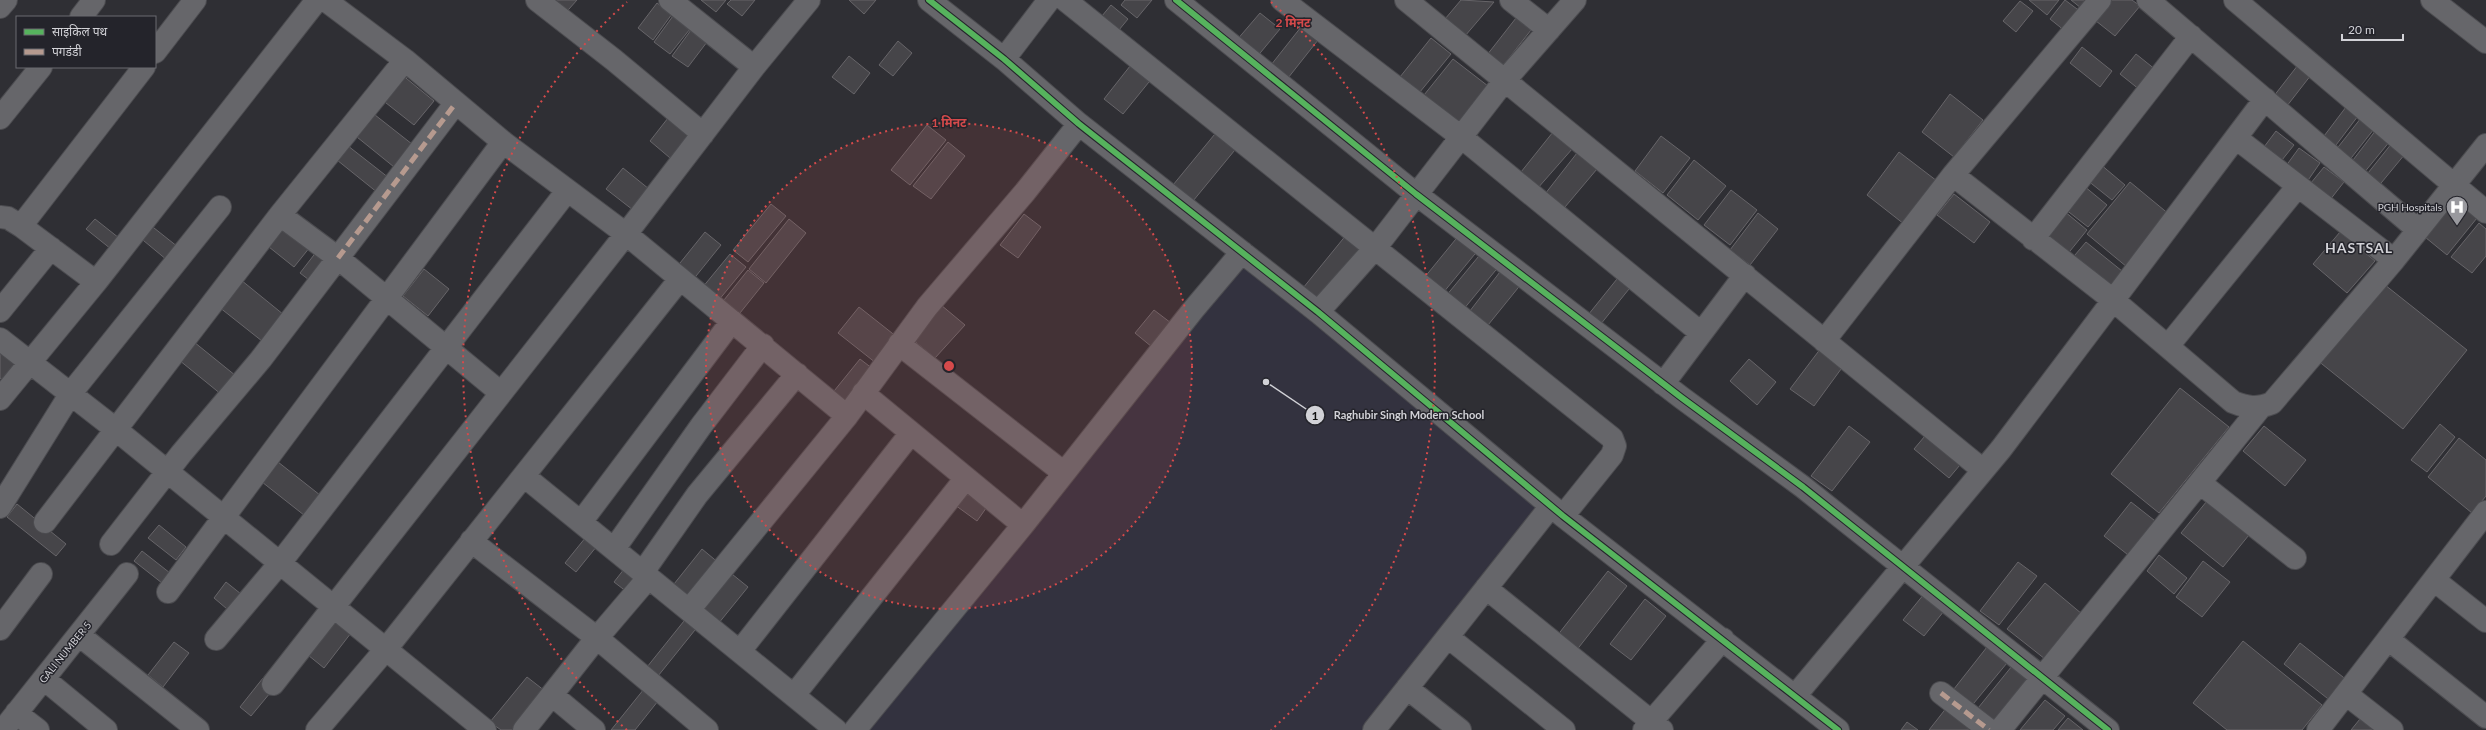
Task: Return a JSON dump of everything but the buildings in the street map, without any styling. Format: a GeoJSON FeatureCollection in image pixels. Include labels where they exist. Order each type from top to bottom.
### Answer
{"type":"FeatureCollection","features":[{"type":"Feature","properties":{"kind":"street"},"geometry":{"type":"LineString","coordinates":[[0,7],[6,0]]}},
{"type":"Feature","properties":{"kind":"street"},"geometry":{"type":"LineString","coordinates":[[82,16],[94,0]]}},
{"type":"Feature","properties":{"kind":"street"},"geometry":{"type":"LineString","coordinates":[[156,51],[195,0]]}},
{"type":"Feature","properties":{"kind":"street"},"geometry":{"type":"LineString","coordinates":[[0,399],[31,364],[317,0]]}},
{"type":"Feature","properties":{"kind":"street"},"geometry":{"type":"LineString","coordinates":[[325,0],[404,60],[455,104],[503,142],[626,234],[732,321],[764,345],[847,416]]}},
{"type":"Feature","properties":{"kind":"street"},"geometry":{"type":"LineString","coordinates":[[537,0],[614,60],[703,134]]}},
{"type":"Feature","properties":{"kind":"street"},"geometry":{"type":"LineString","coordinates":[[670,0],[754,66]]}},
{"type":"Feature","properties":{"kind":"street"},"geometry":{"type":"LineString","coordinates":[[272,684],[626,234],[754,66],[810,0]]}},
{"type":"Feature","properties":{"kind":"street"},"geometry":{"type":"LineString","coordinates":[[929,0],[1004,59],[1079,124],[1318,312],[1557,511],[1838,730]]}},
{"type":"Feature","properties":{"kind":"street"},"geometry":{"type":"LineString","coordinates":[[1004,59],[1049,0]]}},
{"type":"Feature","properties":{"kind":"street"},"geometry":{"type":"LineString","coordinates":[[1065,0],[1376,247],[1612,438],[1614,446],[1612,455],[1557,511],[1486,588],[1374,730]]}},
{"type":"Feature","properties":{"kind":"street"},"geometry":{"type":"LineString","coordinates":[[1176,0],[1416,194],[1663,384],[1803,487],[1902,567],[2043,676],[2108,730]]}},
{"type":"Feature","properties":{"kind":"street"},"geometry":{"type":"LineString","coordinates":[[1282,0],[1460,136],[1701,333]]}},
{"type":"Feature","properties":{"kind":"street"},"geometry":{"type":"LineString","coordinates":[[1406,0],[1983,470]]}},
{"type":"Feature","properties":{"kind":"street"},"geometry":{"type":"LineString","coordinates":[[1511,0],[1549,30]]}},
{"type":"Feature","properties":{"kind":"street"},"geometry":{"type":"LineString","coordinates":[[1318,312],[1376,247],[1460,136],[1505,80],[1575,0]]}},
{"type":"Feature","properties":{"kind":"street"},"geometry":{"type":"LineString","coordinates":[[1824,341],[1953,175],[2100,0]]}},
{"type":"Feature","properties":{"kind":"street"},"geometry":{"type":"LineString","coordinates":[[2148,0],[2418,230]]}},
{"type":"Feature","properties":{"kind":"street"},"geometry":{"type":"LineString","coordinates":[[2235,0],[2486,212]]}},
{"type":"Feature","properties":{"kind":"street"},"geometry":{"type":"LineString","coordinates":[[2432,0],[2486,42]]}},
{"type":"Feature","properties":{"kind":"street"},"geometry":{"type":"LineString","coordinates":[[2033,239],[2191,36]]}},
{"type":"Feature","properties":{"kind":"street"},"geometry":{"type":"LineString","coordinates":[[45,522],[280,214],[404,60]]}},
{"type":"Feature","properties":{"kind":"street"},"geometry":{"type":"LineString","coordinates":[[0,118],[40,68]]}},
{"type":"Feature","properties":{"kind":"street"},"geometry":{"type":"LineString","coordinates":[[21,226],[143,68]]}},
{"type":"Feature","properties":{"kind":"street"},"geometry":{"type":"LineString","coordinates":[[1795,696],[1983,470],[2265,99]]}},
{"type":"Feature","properties":{"kind":"street"},"geometry":{"type":"LineString","coordinates":[[111,544],[261,359],[455,104]]}},
{"type":"Feature","properties":{"kind":"street"},"geometry":{"type":"LineString","coordinates":[[689,610],[847,416],[927,307],[1025,192],[1079,124]]}},
{"type":"Feature","properties":{"kind":"street"},"geometry":{"type":"LineString","coordinates":[[2236,138],[2394,260]]}},
{"type":"Feature","properties":{"kind":"street"},"geometry":{"type":"LineString","coordinates":[[168,592],[225,518],[503,142]]}},
{"type":"Feature","properties":{"kind":"street"},"geometry":{"type":"LineString","coordinates":[[1953,175],[2113,300],[2233,402],[2247,408],[2260,408],[2272,403],[2394,260],[2486,145]]}},
{"type":"Feature","properties":{"kind":"street"},"geometry":{"type":"LineString","coordinates":[[2168,346],[2298,186]]}},
{"type":"Feature","properties":{"kind":"street"},"geometry":{"type":"LineString","coordinates":[[216,639],[280,563],[567,191]]}},
{"type":"Feature","properties":{"kind":"street"},"geometry":{"type":"LineString","coordinates":[[0,507],[71,394],[220,207]]}},
{"type":"Feature","properties":{"kind":"street"},"geometry":{"type":"LineString","coordinates":[[280,214],[338,258],[501,393]]}},
{"type":"Feature","properties":{"kind":"street"},"geometry":{"type":"LineString","coordinates":[[0,217],[8,218],[21,226],[96,282]]}},
{"type":"Feature","properties":{"kind":"street"},"geometry":{"type":"LineString","coordinates":[[0,311],[51,248]]}},
{"type":"Feature","properties":{"kind":"street"},"geometry":{"type":"LineString","coordinates":[[855,730],[1023,525],[1193,310],[1242,252]]}},
{"type":"Feature","properties":{"kind":"street"},"geometry":{"type":"LineString","coordinates":[[1663,384],[1745,275]]}},
{"type":"Feature","properties":{"kind":"street"},"geometry":{"type":"LineString","coordinates":[[317,730],[386,649],[680,279]]}},
{"type":"Feature","properties":{"kind":"street"},"geometry":{"type":"LineString","coordinates":[[581,522],[732,321]]}},
{"type":"Feature","properties":{"kind":"street"},"geometry":{"type":"LineString","coordinates":[[0,339],[115,429],[485,730]]}},
{"type":"Feature","properties":{"kind":"street"},"geometry":{"type":"LineString","coordinates":[[899,344],[1064,473]]}},
{"type":"Feature","properties":{"kind":"street"},"geometry":{"type":"LineString","coordinates":[[614,549],[701,426],[764,345]]}},
{"type":"Feature","properties":{"kind":"street"},"geometry":{"type":"LineString","coordinates":[[524,730],[646,574],[697,494],[797,374]]}},
{"type":"Feature","properties":{"kind":"street"},"geometry":{"type":"LineString","coordinates":[[863,393],[1023,525]]}},
{"type":"Feature","properties":{"kind":"street"},"geometry":{"type":"LineString","coordinates":[[2000,730],[2260,408]]}},
{"type":"Feature","properties":{"kind":"street"},"geometry":{"type":"LineString","coordinates":[[740,650],[911,433]]}},
{"type":"Feature","properties":{"kind":"street"},"geometry":{"type":"LineString","coordinates":[[524,476],[740,650],[836,730]]}},
{"type":"Feature","properties":{"kind":"street"},"geometry":{"type":"LineString","coordinates":[[794,695],[966,478]]}},
{"type":"Feature","properties":{"kind":"street"},"geometry":{"type":"LineString","coordinates":[[2200,483],[2295,558]]}},
{"type":"Feature","properties":{"kind":"street"},"geometry":{"type":"LineString","coordinates":[[2318,730],[2486,512]]}},
{"type":"Feature","properties":{"kind":"street"},"geometry":{"type":"LineString","coordinates":[[471,541],[597,638],[707,730]]}},
{"type":"Feature","properties":{"kind":"street"},"geometry":{"type":"LineString","coordinates":[[0,629],[41,574]]}},
{"type":"Feature","properties":{"kind":"street","name":"GALI NUMBER 5"},"geometry":{"type":"LineString","coordinates":[[9,722],[128,574]]}},
{"type":"Feature","properties":{"kind":"street"},"geometry":{"type":"LineString","coordinates":[[2434,580],[2486,621]]}},
{"type":"Feature","properties":{"kind":"street"},"geometry":{"type":"LineString","coordinates":[[1486,588],[1652,727],[1723,640]]}},
{"type":"Feature","properties":{"kind":"street"},"geometry":{"type":"LineString","coordinates":[[79,635],[198,730]]}},
{"type":"Feature","properties":{"kind":"street"},"geometry":{"type":"LineString","coordinates":[[1448,637],[1564,730]]}},
{"type":"Feature","properties":{"kind":"street"},"geometry":{"type":"LineString","coordinates":[[2388,639],[2486,717]]}},
{"type":"Feature","properties":{"kind":"street"},"geometry":{"type":"LineString","coordinates":[[44,679],[106,730]]}},
{"type":"Feature","properties":{"kind":"street"},"geometry":{"type":"LineString","coordinates":[[1407,688],[1460,730]]}},
{"type":"Feature","properties":{"kind":"street"},"geometry":{"type":"LineString","coordinates":[[1941,693],[1989,730]]}},
{"type":"Feature","properties":{"kind":"street"},"geometry":{"type":"LineString","coordinates":[[2346,694],[2392,730]]}},
{"type":"Feature","properties":{"kind":"street"},"geometry":{"type":"LineString","coordinates":[[552,695],[594,730]]}},
{"type":"Feature","properties":{"kind":"street"},"geometry":{"type":"LineString","coordinates":[[9,722],[38,730]]}},
{"type":"Feature","properties":{"kind":"shaded area"},"geometry":{"type":"Polygon","coordinates":[[[1238,261],[1543,504],[1366,730],[863,730],[1238,261]]]}},
{"type":"Feature","properties":{"kind":"marked path"},"geometry":{"type":"LineString","coordinates":[[338,258],[455,104]]}},
{"type":"Feature","properties":{"kind":"marked path"},"geometry":{"type":"LineString","coordinates":[[1941,693],[1989,730]]}},
{"type":"Feature","properties":{"kind":"cycle path"},"geometry":{"type":"LineString","coordinates":[[929,0],[1004,59],[1079,124],[1318,312],[1563,516],[1838,730]]}},
{"type":"Feature","properties":{"kind":"cycle path"},"geometry":{"type":"LineString","coordinates":[[1176,0],[1416,194],[1682,398],[1803,487],[2108,730]]}},
{"type":"Feature","properties":{"kind":"place","name":"PGH Hospitals"},"geometry":{"type":"Point","coordinates":[2457,226]}},
{"type":"Feature","properties":{"kind":"place","name":"Raghubir Singh Modern School"},"geometry":{"type":"Point","coordinates":[1266,382]}},
{"type":"Feature","properties":{"kind":"district","name":"HASTSAL"},"geometry":{"type":"Point","coordinates":[2359,248]}}]}
